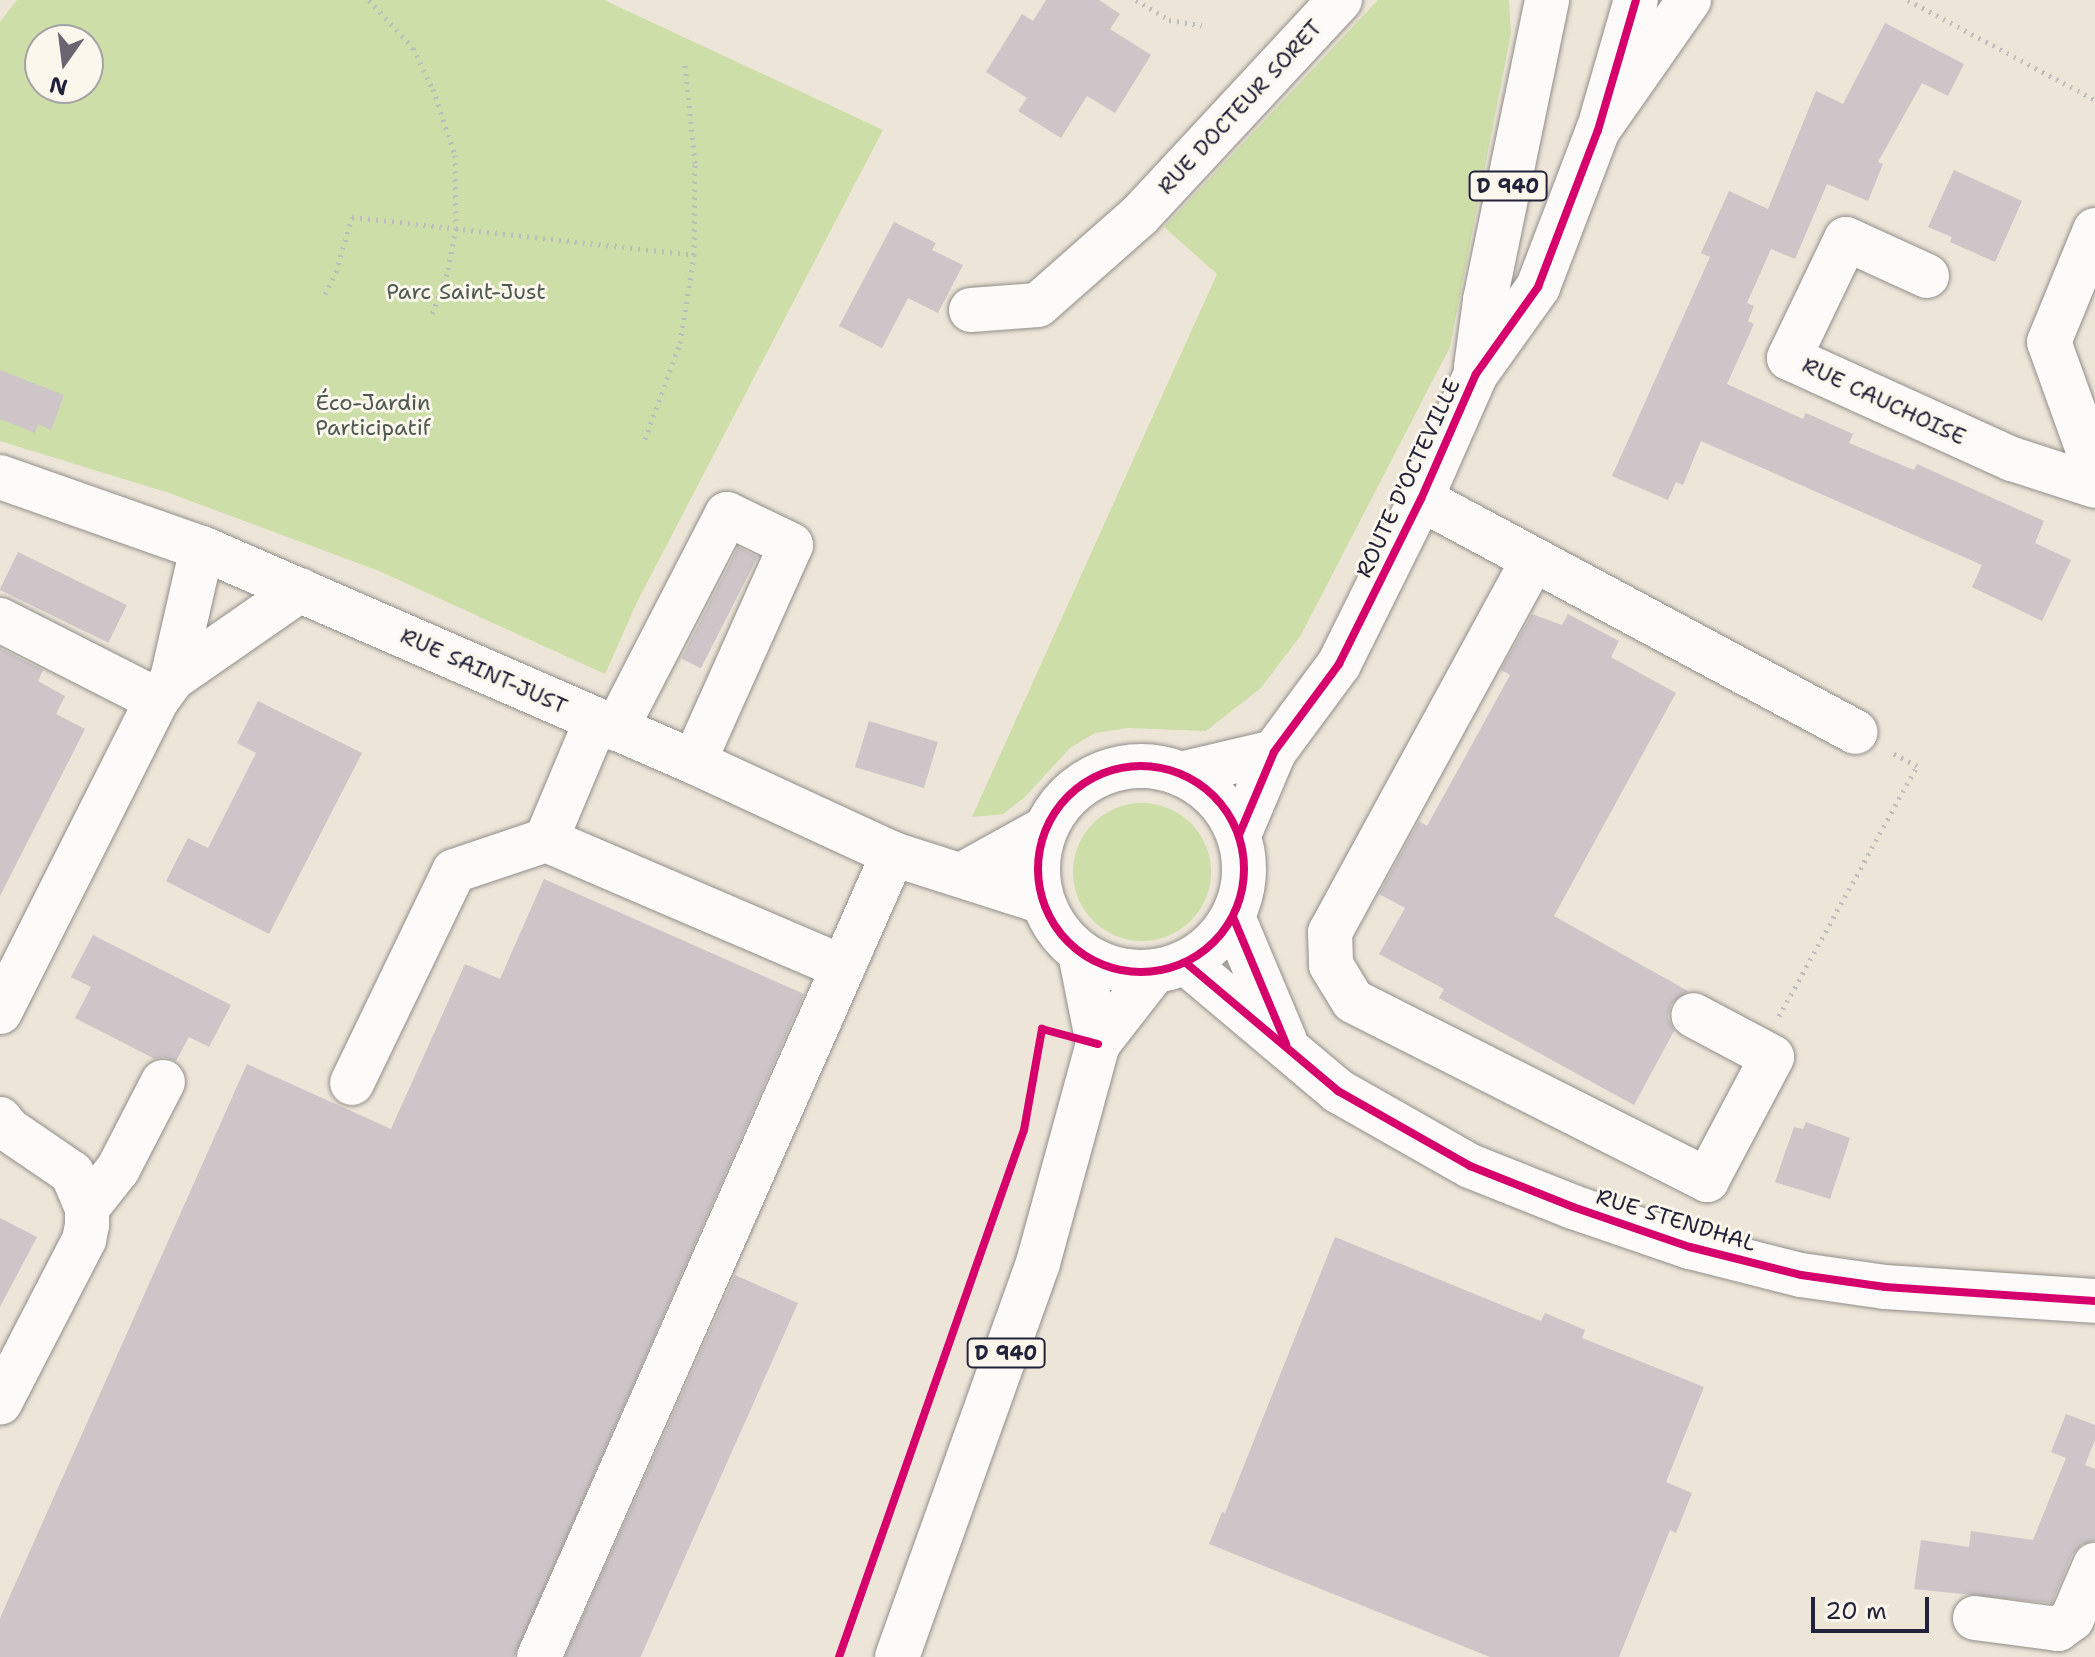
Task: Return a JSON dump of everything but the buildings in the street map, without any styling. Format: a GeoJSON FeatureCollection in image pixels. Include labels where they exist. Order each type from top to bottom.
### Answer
{"type":"FeatureCollection","features":[{"type":"Feature","properties":{"kind":"street","name":"RUE DOCTEUR SORET"},"geometry":{"type":"LineString","coordinates":[[971,310],[1038,305],[1140,215],[1340,0]]}},
{"type":"Feature","properties":{"kind":"street","name":"ROUTE D'OCTEVILLE"},"geometry":{"type":"LineString","coordinates":[[1476,374],[1485,300],[1547,0]]}},
{"type":"Feature","properties":{"kind":"street"},"geometry":{"type":"LineString","coordinates":[[1598,130],[1636,0]]}},
{"type":"Feature","properties":{"kind":"street","name":"ROUTE D'OCTEVILLE"},"geometry":{"type":"LineString","coordinates":[[1239,835],[1274,752],[1339,664],[1421,499],[1476,374],[1538,287],[1598,130],[1689,0]]}},
{"type":"Feature","properties":{"kind":"street"},"geometry":{"type":"LineString","coordinates":[[2095,230],[2049,342],[2095,470]]}},
{"type":"Feature","properties":{"kind":"street","name":"RUE CAUCHOISE"},"geometry":{"type":"LineString","coordinates":[[1927,276],[1846,239],[1789,358],[2012,459],[2095,486]]}},
{"type":"Feature","properties":{"kind":"street","name":"RUE SAINT-JUST"},"geometry":{"type":"LineString","coordinates":[[0,477],[202,548],[694,762],[893,854],[1043,902]]}},
{"type":"Feature","properties":{"kind":"street"},"geometry":{"type":"LineString","coordinates":[[1421,499],[1855,732]]}},
{"type":"Feature","properties":{"kind":"street"},"geometry":{"type":"LineString","coordinates":[[546,840],[606,725],[727,514],[791,545],[694,762]]}},
{"type":"Feature","properties":{"kind":"street"},"geometry":{"type":"LineString","coordinates":[[0,1012],[164,689],[202,548]]}},
{"type":"Feature","properties":{"kind":"street"},"geometry":{"type":"LineString","coordinates":[[1533,560],[1330,932],[1331,965],[1353,1001],[1707,1180]]}},
{"type":"Feature","properties":{"kind":"street"},"geometry":{"type":"LineString","coordinates":[[164,689],[300,590]]}},
{"type":"Feature","properties":{"kind":"street"},"geometry":{"type":"LineString","coordinates":[[0,620],[164,689]]}},
{"type":"Feature","properties":{"kind":"street"},"geometry":{"type":"LineString","coordinates":[[1181,774],[1274,752]]}},
{"type":"Feature","properties":{"kind":"street"},"geometry":{"type":"LineString","coordinates":[[1150,766],[1181,774],[1206,789],[1226,810],[1239,835],[1245,863],[1242,891],[1233,917],[1213,944],[1170,968],[1128,972],[1103,965],[1080,953],[1057,930],[1043,902],[1037,878],[1038,853],[1046,828],[1063,801],[1087,780],[1118,768],[1150,766]]}},
{"type":"Feature","properties":{"kind":"street"},"geometry":{"type":"LineString","coordinates":[[963,874],[1046,828]]}},
{"type":"Feature","properties":{"kind":"street"},"geometry":{"type":"LineString","coordinates":[[352,1083],[454,871],[546,840],[843,967]]}},
{"type":"Feature","properties":{"kind":"street"},"geometry":{"type":"LineString","coordinates":[[539,1657],[893,854]]}},
{"type":"Feature","properties":{"kind":"street","name":"RUE STENDHAL"},"geometry":{"type":"LineString","coordinates":[[1233,917],[1288,1047]]}},
{"type":"Feature","properties":{"kind":"street","name":"D 940"},"geometry":{"type":"LineString","coordinates":[[897,1657],[1038,1263],[1098,1044],[1080,953]]}},
{"type":"Feature","properties":{"kind":"street","name":"RUE STENDHAL"},"geometry":{"type":"LineString","coordinates":[[1170,968],[1288,1047],[1338,1091],[1470,1166],[1690,1247],[1801,1275],[1885,1287],[2095,1301]]}},
{"type":"Feature","properties":{"kind":"street","name":"D 940"},"geometry":{"type":"LineString","coordinates":[[1098,1044],[1170,968]]}},
{"type":"Feature","properties":{"kind":"street"},"geometry":{"type":"LineString","coordinates":[[1690,1247],[1707,1180],[1772,1057],[1761,1048],[1693,1015]]}},
{"type":"Feature","properties":{"kind":"street"},"geometry":{"type":"LineString","coordinates":[[87,1208],[118,1169],[163,1082]]}},
{"type":"Feature","properties":{"kind":"street"},"geometry":{"type":"LineString","coordinates":[[0,1119],[9,1130],[72,1173],[87,1208],[84,1240],[0,1403]]}},
{"type":"Feature","properties":{"kind":"street"},"geometry":{"type":"LineString","coordinates":[[1975,1618],[2058,1629],[2072,1619],[2095,1565]]}},
{"type":"Feature","properties":{"kind":"path"},"geometry":{"type":"LineString","coordinates":[[369,0],[413,48],[433,89],[455,155],[456,228],[447,274],[432,314]]}},
{"type":"Feature","properties":{"kind":"path"},"geometry":{"type":"LineString","coordinates":[[1136,0],[1169,20],[1202,25]]}},
{"type":"Feature","properties":{"kind":"path"},"geometry":{"type":"LineString","coordinates":[[1908,0],[2095,100]]}},
{"type":"Feature","properties":{"kind":"path"},"geometry":{"type":"LineString","coordinates":[[645,439],[680,343],[694,255],[695,163],[685,65]]}},
{"type":"Feature","properties":{"kind":"path"},"geometry":{"type":"LineString","coordinates":[[325,294],[336,272],[352,217],[694,255]]}},
{"type":"Feature","properties":{"kind":"path"},"geometry":{"type":"LineString","coordinates":[[1761,1048],[1917,766],[1855,732]]}},
{"type":"Feature","properties":{"kind":"green space","name":"Parc Saint-Just"},"geometry":{"type":"Polygon","coordinates":[[[17,0],[604,0],[883,130],[638,600],[605,674],[379,571],[169,493],[0,441],[0,22],[17,0]]]}},
{"type":"Feature","properties":{"kind":"green space"},"geometry":{"type":"Polygon","coordinates":[[[1378,0],[1509,0],[1511,33],[1450,347],[1301,635],[1261,688],[1206,731],[1128,728],[1095,733],[1070,748],[1025,797],[1003,814],[972,817],[1217,274],[1164,227],[1378,0]]]}},
{"type":"Feature","properties":{"kind":"green space"},"geometry":{"type":"Polygon","coordinates":[[[1142,803],[1168,808],[1191,823],[1206,846],[1211,872],[1206,898],[1191,921],[1168,936],[1142,941],[1116,936],[1093,921],[1078,898],[1073,872],[1078,846],[1093,823],[1116,808],[1142,803]]]}},
{"type":"Feature","properties":{"kind":"cycle path"},"geometry":{"type":"LineString","coordinates":[[1239,835],[1274,752],[1339,664],[1421,499],[1476,374],[1538,287],[1598,130],[1636,0]]}},
{"type":"Feature","properties":{"kind":"cycle path"},"geometry":{"type":"LineString","coordinates":[[1141,766],[1180,774],[1214,796],[1236,830],[1244,869],[1236,908],[1214,942],[1180,964],[1141,972],[1102,964],[1068,942],[1046,908],[1038,869],[1046,830],[1068,796],[1102,774],[1141,766]]}},
{"type":"Feature","properties":{"kind":"cycle path"},"geometry":{"type":"LineString","coordinates":[[1233,917],[1286,1044]]}},
{"type":"Feature","properties":{"kind":"cycle path"},"geometry":{"type":"LineString","coordinates":[[1186,963],[1338,1091],[1470,1166],[1573,1207],[1690,1247],[1801,1275],[1885,1287],[2095,1301]]}},
{"type":"Feature","properties":{"kind":"cycle path"},"geometry":{"type":"LineString","coordinates":[[839,1657],[1024,1130],[1042,1029],[1098,1044]]}},
{"type":"Feature","properties":{"kind":"park label","name":"Éco-Jardin Participatif"},"geometry":{"type":"Point","coordinates":[373,414]}}]}
